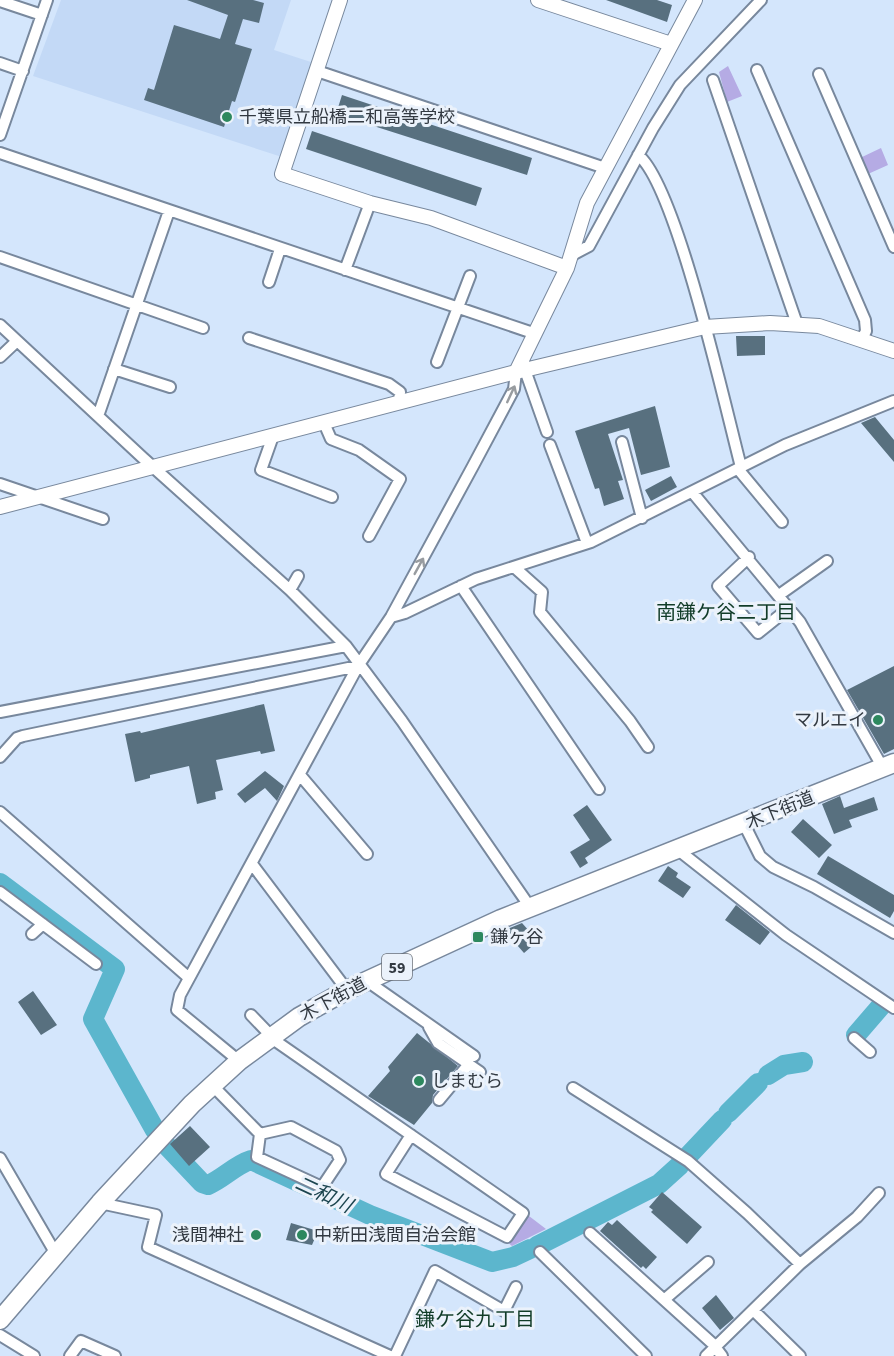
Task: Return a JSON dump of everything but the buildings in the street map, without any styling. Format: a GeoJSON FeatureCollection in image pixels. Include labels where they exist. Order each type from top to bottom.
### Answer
{"type":"FeatureCollection","features":[{"type":"Feature","properties":{"kind":"main road","name":"木下街道"},"geometry":{"type":"LineString","coordinates":[[0,1320],[100,1203],[212,1085],[270,1037],[347,990],[530,906],[888,766]]}},
{"type":"Feature","properties":{"kind":"street"},"geometry":{"type":"LineString","coordinates":[[0,135],[47,0]]}},
{"type":"Feature","properties":{"kind":"street"},"geometry":{"type":"LineString","coordinates":[[340,0],[282,174],[370,203],[430,218],[570,261]]}},
{"type":"Feature","properties":{"kind":"street"},"geometry":{"type":"LineString","coordinates":[[538,0],[671,44]]}},
{"type":"Feature","properties":{"kind":"street"},"geometry":{"type":"LineString","coordinates":[[239,1061],[177,1011],[189,978],[358,666],[391,617],[514,389],[533,333],[570,261],[587,203],[695,0]]}},
{"type":"Feature","properties":{"kind":"street"},"geometry":{"type":"LineString","coordinates":[[570,261],[589,246],[638,155],[688,74],[761,0]]}},
{"type":"Feature","properties":{"kind":"street"},"geometry":{"type":"LineString","coordinates":[[0,1],[42,15]]}},
{"type":"Feature","properties":{"kind":"street"},"geometry":{"type":"LineString","coordinates":[[0,63],[23,71]]}},
{"type":"Feature","properties":{"kind":"street"},"geometry":{"type":"LineString","coordinates":[[757,70],[865,320],[866,331],[862,339]]}},
{"type":"Feature","properties":{"kind":"street"},"geometry":{"type":"LineString","coordinates":[[317,71],[605,168]]}},
{"type":"Feature","properties":{"kind":"street"},"geometry":{"type":"LineString","coordinates":[[819,74],[894,247]]}},
{"type":"Feature","properties":{"kind":"street"},"geometry":{"type":"LineString","coordinates":[[713,81],[797,324]]}},
{"type":"Feature","properties":{"kind":"street"},"geometry":{"type":"LineString","coordinates":[[0,153],[533,333]]}},
{"type":"Feature","properties":{"kind":"street"},"geometry":{"type":"LineString","coordinates":[[638,155],[647,162],[668,207],[705,327],[739,468],[782,522]]}},
{"type":"Feature","properties":{"kind":"street"},"geometry":{"type":"LineString","coordinates":[[345,270],[370,203]]}},
{"type":"Feature","properties":{"kind":"street"},"geometry":{"type":"LineString","coordinates":[[98,416],[169,211]]}},
{"type":"Feature","properties":{"kind":"street"},"geometry":{"type":"LineString","coordinates":[[269,282],[280,249]]}},
{"type":"Feature","properties":{"kind":"street"},"geometry":{"type":"LineString","coordinates":[[0,257],[203,328]]}},
{"type":"Feature","properties":{"kind":"street"},"geometry":{"type":"LineString","coordinates":[[437,362],[470,276]]}},
{"type":"Feature","properties":{"kind":"street"},"geometry":{"type":"LineString","coordinates":[[0,507],[521,371],[705,327],[797,324],[819,326],[894,351]]}},
{"type":"Feature","properties":{"kind":"street"},"geometry":{"type":"LineString","coordinates":[[0,325],[290,590],[346,646],[358,666],[402,721],[530,906]]}},
{"type":"Feature","properties":{"kind":"street"},"geometry":{"type":"LineString","coordinates":[[249,338],[389,384],[400,392],[399,403]]}},
{"type":"Feature","properties":{"kind":"street"},"geometry":{"type":"LineString","coordinates":[[0,357],[17,341]]}},
{"type":"Feature","properties":{"kind":"street"},"geometry":{"type":"LineString","coordinates":[[114,369],[170,387]]}},
{"type":"Feature","properties":{"kind":"street"},"geometry":{"type":"LineString","coordinates":[[521,371],[547,432]]}},
{"type":"Feature","properties":{"kind":"street"},"geometry":{"type":"LineString","coordinates":[[391,617],[405,614],[461,586],[587,543],[693,493],[785,444],[894,401]]}},
{"type":"Feature","properties":{"kind":"street"},"geometry":{"type":"LineString","coordinates":[[324,423],[331,439],[359,450],[400,479],[369,536]]}},
{"type":"Feature","properties":{"kind":"street"},"geometry":{"type":"LineString","coordinates":[[273,436],[261,470],[332,498]]}},
{"type":"Feature","properties":{"kind":"street"},"geometry":{"type":"LineString","coordinates":[[622,442],[642,518]]}},
{"type":"Feature","properties":{"kind":"street"},"geometry":{"type":"LineString","coordinates":[[550,445],[587,543]]}},
{"type":"Feature","properties":{"kind":"street"},"geometry":{"type":"LineString","coordinates":[[0,484],[103,519]]}},
{"type":"Feature","properties":{"kind":"street"},"geometry":{"type":"LineString","coordinates":[[693,493],[749,557],[800,622],[888,766]]}},
{"type":"Feature","properties":{"kind":"street"},"geometry":{"type":"LineString","coordinates":[[749,557],[718,586],[758,633],[789,608]]}},
{"type":"Feature","properties":{"kind":"street"},"geometry":{"type":"LineString","coordinates":[[779,595],[827,561]]}},
{"type":"Feature","properties":{"kind":"street"},"geometry":{"type":"LineString","coordinates":[[514,567],[542,592],[540,612],[630,721],[648,747]]}},
{"type":"Feature","properties":{"kind":"street"},"geometry":{"type":"LineString","coordinates":[[290,590],[298,576]]}},
{"type":"Feature","properties":{"kind":"street"},"geometry":{"type":"LineString","coordinates":[[461,586],[599,789]]}},
{"type":"Feature","properties":{"kind":"street"},"geometry":{"type":"LineString","coordinates":[[0,712],[346,646]]}},
{"type":"Feature","properties":{"kind":"street"},"geometry":{"type":"LineString","coordinates":[[0,757],[16,738],[23,736],[358,666]]}},
{"type":"Feature","properties":{"kind":"street"},"geometry":{"type":"LineString","coordinates":[[300,775],[367,854]]}},
{"type":"Feature","properties":{"kind":"street"},"geometry":{"type":"LineString","coordinates":[[0,812],[189,978]]}},
{"type":"Feature","properties":{"kind":"street"},"geometry":{"type":"LineString","coordinates":[[744,824],[759,856],[773,867],[814,887],[894,933]]}},
{"type":"Feature","properties":{"kind":"street"},"geometry":{"type":"LineString","coordinates":[[677,849],[786,935],[888,1004]]}},
{"type":"Feature","properties":{"kind":"street"},"geometry":{"type":"LineString","coordinates":[[252,864],[347,990]]}},
{"type":"Feature","properties":{"kind":"street"},"geometry":{"type":"LineString","coordinates":[[0,892],[96,964]]}},
{"type":"Feature","properties":{"kind":"street"},"geometry":{"type":"LineString","coordinates":[[32,934],[43,924]]}},
{"type":"Feature","properties":{"kind":"street"},"geometry":{"type":"LineString","coordinates":[[367,981],[425,1022],[438,1043],[471,1060],[480,1072]]}},
{"type":"Feature","properties":{"kind":"street"},"geometry":{"type":"LineString","coordinates":[[250,1015],[270,1037],[411,1135],[523,1214],[507,1237],[386,1174],[411,1135]]}},
{"type":"Feature","properties":{"kind":"street"},"geometry":{"type":"LineString","coordinates":[[854,1038],[870,1052]]}},
{"type":"Feature","properties":{"kind":"street"},"geometry":{"type":"LineString","coordinates":[[440,1100],[471,1060]]}},
{"type":"Feature","properties":{"kind":"street"},"geometry":{"type":"LineString","coordinates":[[212,1085],[260,1134]]}},
{"type":"Feature","properties":{"kind":"street"},"geometry":{"type":"LineString","coordinates":[[573,1088],[688,1161],[747,1212],[800,1264]]}},
{"type":"Feature","properties":{"kind":"street"},"geometry":{"type":"LineString","coordinates":[[291,1127],[336,1151],[340,1160],[322,1188],[257,1157],[260,1134],[291,1127]]}},
{"type":"Feature","properties":{"kind":"street"},"geometry":{"type":"LineString","coordinates":[[0,1158],[56,1254]]}},
{"type":"Feature","properties":{"kind":"street"},"geometry":{"type":"LineString","coordinates":[[706,1356],[800,1264],[857,1217],[879,1193]]}},
{"type":"Feature","properties":{"kind":"street"},"geometry":{"type":"LineString","coordinates":[[100,1203],[156,1215],[148,1247],[390,1356]]}},
{"type":"Feature","properties":{"kind":"street"},"geometry":{"type":"LineString","coordinates":[[590,1233],[665,1299],[722,1356]]}},
{"type":"Feature","properties":{"kind":"street"},"geometry":{"type":"LineString","coordinates":[[540,1252],[646,1356]]}},
{"type":"Feature","properties":{"kind":"street"},"geometry":{"type":"LineString","coordinates":[[665,1299],[708,1262]]}},
{"type":"Feature","properties":{"kind":"street"},"geometry":{"type":"LineString","coordinates":[[395,1356],[435,1272],[504,1311],[516,1287]]}},
{"type":"Feature","properties":{"kind":"street"},"geometry":{"type":"LineString","coordinates":[[753,1310],[801,1356]]}},
{"type":"Feature","properties":{"kind":"street"},"geometry":{"type":"LineString","coordinates":[[0,1335],[34,1356]]}},
{"type":"Feature","properties":{"kind":"street"},"geometry":{"type":"LineString","coordinates":[[70,1356],[81,1341],[115,1356]]}},
{"type":"Feature","properties":{"kind":"shaded area","name":"千葉県立船橋二和高等学校"},"geometry":{"type":"Polygon","coordinates":[[[61,0],[291,0],[274,50],[314,63],[282,157],[33,76],[61,0]]]}},
{"type":"Feature","properties":{"kind":"shaded area"},"geometry":{"type":"Polygon","coordinates":[[[728,66],[742,96],[727,102],[719,72],[728,66]]]}},
{"type":"Feature","properties":{"kind":"shaded area"},"geometry":{"type":"Polygon","coordinates":[[[881,148],[888,165],[868,174],[860,158],[881,148]]]}},
{"type":"Feature","properties":{"kind":"shaded area"},"geometry":{"type":"Polygon","coordinates":[[[529,1216],[546,1229],[512,1246],[507,1242],[529,1216]]]}},
{"type":"Feature","properties":{"kind":"waterway","name":"二和川"},"geometry":{"type":"LineString","coordinates":[[0,883],[115,969],[93,1019],[155,1130]]}},
{"type":"Feature","properties":{"kind":"waterway","name":"二和川"},"geometry":{"type":"LineString","coordinates":[[856,1035],[881,1006]]}},
{"type":"Feature","properties":{"kind":"waterway","name":"二和川"},"geometry":{"type":"LineString","coordinates":[[768,1075],[784,1065],[803,1062]]}},
{"type":"Feature","properties":{"kind":"waterway","name":"二和川"},"geometry":{"type":"LineString","coordinates":[[728,1113],[758,1083]]}},
{"type":"Feature","properties":{"kind":"waterway","name":"二和川"},"geometry":{"type":"LineString","coordinates":[[688,1156],[722,1120]]}},
{"type":"Feature","properties":{"kind":"waterway","name":"二和川"},"geometry":{"type":"LineString","coordinates":[[167,1146],[202,1183],[208,1185],[251,1160],[370,1215],[492,1262],[513,1257],[530,1249]]}},
{"type":"Feature","properties":{"kind":"waterway","name":"二和川"},"geometry":{"type":"LineString","coordinates":[[537,1246],[659,1184],[680,1165]]}},
{"type":"Feature","properties":{"kind":"place","name":"千葉県立船橋二和高等学校"},"geometry":{"type":"Point","coordinates":[227,117]}},
{"type":"Feature","properties":{"kind":"place","name":"マルエイ"},"geometry":{"type":"Point","coordinates":[878,720]}},
{"type":"Feature","properties":{"kind":"place","name":"鎌ヶ谷"},"geometry":{"type":"Point","coordinates":[478,937]}},
{"type":"Feature","properties":{"kind":"place","name":"しまむら"},"geometry":{"type":"Point","coordinates":[419,1081]}},
{"type":"Feature","properties":{"kind":"place","name":"浅間神社"},"geometry":{"type":"Point","coordinates":[256,1235]}},
{"type":"Feature","properties":{"kind":"place","name":"中新田浅間自治会館"},"geometry":{"type":"Point","coordinates":[302,1235]}},
{"type":"Feature","properties":{"kind":"district","name":"南鎌ケ谷二丁目"},"geometry":{"type":"Point","coordinates":[726,612]}},
{"type":"Feature","properties":{"kind":"district","name":"鎌ケ谷九丁目"},"geometry":{"type":"Point","coordinates":[475,1319]}}]}
